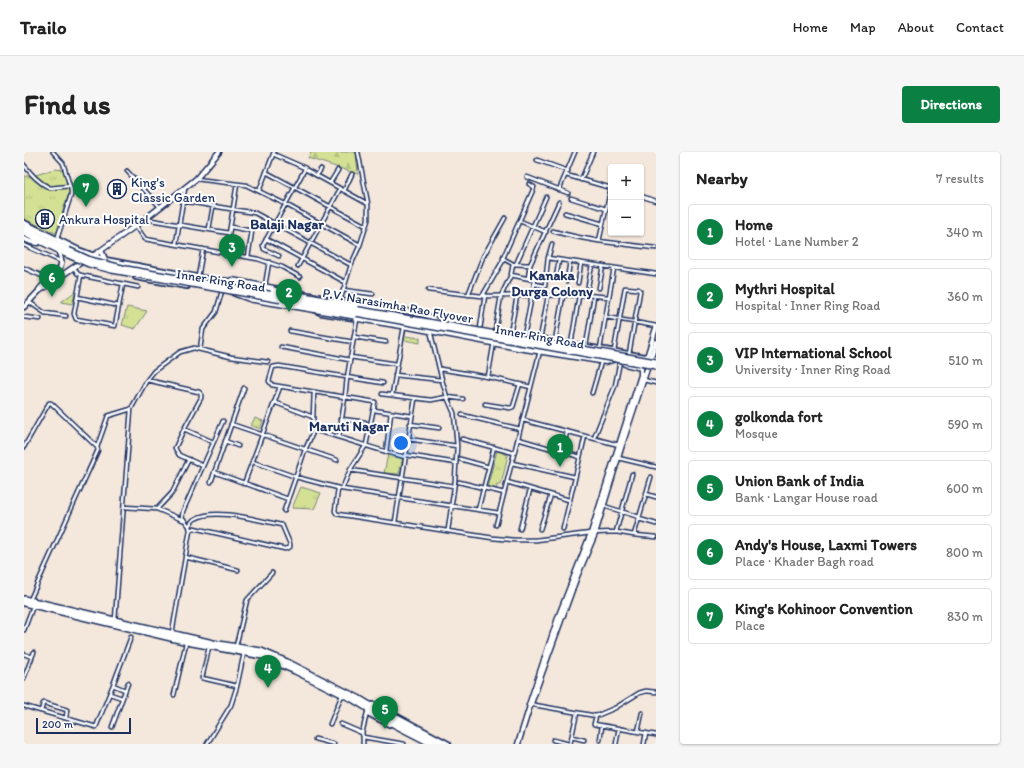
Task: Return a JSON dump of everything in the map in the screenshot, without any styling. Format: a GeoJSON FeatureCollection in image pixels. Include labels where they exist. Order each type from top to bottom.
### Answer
{"type":"FeatureCollection","features":[{"type":"Feature","properties":{"kind":"highway","name":"P.V. Narasimha Rao Flyover"},"geometry":{"type":"LineString","coordinates":[[24,228],[75,254],[106,265],[656,367]]}},
{"type":"Feature","properties":{"kind":"highway","name":"P.V. Narasimha Rao Flyover"},"geometry":{"type":"LineString","coordinates":[[24,234],[80,261],[112,270],[413,321],[652,359]]}},
{"type":"Feature","properties":{"kind":"highway"},"geometry":{"type":"LineString","coordinates":[[218,281],[334,301],[413,321]]}},
{"type":"Feature","properties":{"kind":"highway"},"geometry":{"type":"LineString","coordinates":[[232,292],[251,299],[337,314],[413,321]]}},
{"type":"Feature","properties":{"kind":"highway"},"geometry":{"type":"LineString","coordinates":[[24,599],[30,603],[186,642],[262,656],[368,707]]}},
{"type":"Feature","properties":{"kind":"highway"},"geometry":{"type":"LineString","coordinates":[[30,603],[261,651],[287,662],[432,744]]}},
{"type":"Feature","properties":{"kind":"highway"},"geometry":{"type":"LineString","coordinates":[[396,723],[440,744]]}},
{"type":"Feature","properties":{"kind":"main road","name":"Inner Ring Road"},"geometry":{"type":"LineString","coordinates":[[24,223],[78,250],[105,260],[198,278],[340,302],[441,323],[652,359]]}},
{"type":"Feature","properties":{"kind":"main road","name":"Inner Ring Road"},"geometry":{"type":"LineString","coordinates":[[24,234],[38,243],[80,263],[107,271],[169,283],[232,292],[309,307],[405,322],[430,330],[487,339],[540,350],[656,367]]}},
{"type":"Feature","properties":{"kind":"main road"},"geometry":{"type":"LineString","coordinates":[[72,259],[76,257],[78,250]]}},
{"type":"Feature","properties":{"kind":"main road"},"geometry":{"type":"LineString","coordinates":[[101,251],[105,260]]}},
{"type":"Feature","properties":{"kind":"main road"},"geometry":{"type":"LineString","coordinates":[[487,339],[488,330]]}},
{"type":"Feature","properties":{"kind":"main road"},"geometry":{"type":"LineString","coordinates":[[428,744],[421,742],[370,714],[368,707],[375,705],[448,744]]}},
{"type":"Feature","properties":{"kind":"street"},"geometry":{"type":"LineString","coordinates":[[53,152],[63,163],[70,186],[71,195],[57,240]]}},
{"type":"Feature","properties":{"kind":"street"},"geometry":{"type":"LineString","coordinates":[[93,256],[145,220],[196,179],[219,152]]}},
{"type":"Feature","properties":{"kind":"street"},"geometry":{"type":"LineString","coordinates":[[218,281],[228,279],[340,302],[345,282],[368,220],[368,204],[358,152]]}},
{"type":"Feature","properties":{"kind":"street"},"geometry":{"type":"LineString","coordinates":[[559,190],[575,152]]}},
{"type":"Feature","properties":{"kind":"street"},"geometry":{"type":"LineString","coordinates":[[581,180],[593,152]]}},
{"type":"Feature","properties":{"kind":"street"},"geometry":{"type":"LineString","coordinates":[[259,191],[273,153],[305,168],[368,204]]}},
{"type":"Feature","properties":{"kind":"street"},"geometry":{"type":"LineString","coordinates":[[538,160],[568,171]]}},
{"type":"Feature","properties":{"kind":"street"},"geometry":{"type":"LineString","coordinates":[[24,165],[37,180],[50,188],[70,186]]}},
{"type":"Feature","properties":{"kind":"street"},"geometry":{"type":"LineString","coordinates":[[279,256],[264,249],[263,245],[305,168]]}},
{"type":"Feature","properties":{"kind":"street"},"geometry":{"type":"LineString","coordinates":[[317,175],[321,169]]}},
{"type":"Feature","properties":{"kind":"street"},"geometry":{"type":"LineString","coordinates":[[330,183],[338,170]]}},
{"type":"Feature","properties":{"kind":"street"},"geometry":{"type":"LineString","coordinates":[[127,171],[160,207]]}},
{"type":"Feature","properties":{"kind":"street"},"geometry":{"type":"LineString","coordinates":[[266,172],[366,226]]}},
{"type":"Feature","properties":{"kind":"street"},"geometry":{"type":"LineString","coordinates":[[344,191],[352,174]]}},
{"type":"Feature","properties":{"kind":"street"},"geometry":{"type":"LineString","coordinates":[[566,175],[608,187]]}},
{"type":"Feature","properties":{"kind":"street"},"geometry":{"type":"LineString","coordinates":[[527,177],[568,193]]}},
{"type":"Feature","properties":{"kind":"street"},"geometry":{"type":"LineString","coordinates":[[196,179],[246,185],[285,204],[360,245]]}},
{"type":"Feature","properties":{"kind":"street"},"geometry":{"type":"LineString","coordinates":[[226,253],[237,184]]}},
{"type":"Feature","properties":{"kind":"street"},"geometry":{"type":"LineString","coordinates":[[480,329],[484,295],[504,259],[503,258],[533,190],[534,187],[529,184]]}},
{"type":"Feature","properties":{"kind":"street"},"geometry":{"type":"LineString","coordinates":[[176,244],[185,188]]}},
{"type":"Feature","properties":{"kind":"street"},"geometry":{"type":"LineString","coordinates":[[298,266],[340,189]]}},
{"type":"Feature","properties":{"kind":"street"},"geometry":{"type":"LineString","coordinates":[[495,331],[501,296],[546,197]]}},
{"type":"Feature","properties":{"kind":"street"},"geometry":{"type":"LineString","coordinates":[[644,197],[656,201]]}},
{"type":"Feature","properties":{"kind":"street"},"geometry":{"type":"LineString","coordinates":[[571,198],[606,209]]}},
{"type":"Feature","properties":{"kind":"street"},"geometry":{"type":"LineString","coordinates":[[599,241],[608,200]]}},
{"type":"Feature","properties":{"kind":"street"},"geometry":{"type":"LineString","coordinates":[[183,201],[255,213],[351,265]]}},
{"type":"Feature","properties":{"kind":"street"},"geometry":{"type":"LineString","coordinates":[[528,278],[530,266],[559,202]]}},
{"type":"Feature","properties":{"kind":"street"},"geometry":{"type":"LineString","coordinates":[[209,229],[213,206]]}},
{"type":"Feature","properties":{"kind":"street"},"geometry":{"type":"LineString","coordinates":[[565,213],[603,224]]}},
{"type":"Feature","properties":{"kind":"street"},"geometry":{"type":"LineString","coordinates":[[468,294],[483,257],[505,218]]}},
{"type":"Feature","properties":{"kind":"street"},"geometry":{"type":"LineString","coordinates":[[145,220],[229,232]]}},
{"type":"Feature","properties":{"kind":"street"},"geometry":{"type":"LineString","coordinates":[[520,221],[546,232]]}},
{"type":"Feature","properties":{"kind":"street"},"geometry":{"type":"LineString","coordinates":[[136,226],[145,239],[269,262],[300,277]]}},
{"type":"Feature","properties":{"kind":"street"},"geometry":{"type":"LineString","coordinates":[[231,227],[252,231],[248,257]]}},
{"type":"Feature","properties":{"kind":"street"},"geometry":{"type":"LineString","coordinates":[[553,231],[569,236],[599,241],[656,248]]}},
{"type":"Feature","properties":{"kind":"street"},"geometry":{"type":"LineString","coordinates":[[24,239],[38,243]]}},
{"type":"Feature","properties":{"kind":"street"},"geometry":{"type":"LineString","coordinates":[[266,239],[345,282]]}},
{"type":"Feature","properties":{"kind":"street"},"geometry":{"type":"LineString","coordinates":[[24,244],[62,262]]}},
{"type":"Feature","properties":{"kind":"street"},"geometry":{"type":"LineString","coordinates":[[534,284],[545,286],[548,258],[552,244]]}},
{"type":"Feature","properties":{"kind":"street"},"geometry":{"type":"LineString","coordinates":[[198,278],[203,249]]}},
{"type":"Feature","properties":{"kind":"street"},"geometry":{"type":"LineString","coordinates":[[24,307],[59,270],[62,262],[60,253]]}},
{"type":"Feature","properties":{"kind":"street"},"geometry":{"type":"LineString","coordinates":[[548,258],[656,274]]}},
{"type":"Feature","properties":{"kind":"street"},"geometry":{"type":"LineString","coordinates":[[504,259],[515,264],[530,266]]}},
{"type":"Feature","properties":{"kind":"street"},"geometry":{"type":"LineString","coordinates":[[556,278],[559,260]]}},
{"type":"Feature","properties":{"kind":"street"},"geometry":{"type":"LineString","coordinates":[[567,281],[570,261]]}},
{"type":"Feature","properties":{"kind":"street"},"geometry":{"type":"LineString","coordinates":[[265,286],[269,262]]}},
{"type":"Feature","properties":{"kind":"street"},"geometry":{"type":"LineString","coordinates":[[39,291],[80,263]]}},
{"type":"Feature","properties":{"kind":"street"},"geometry":{"type":"LineString","coordinates":[[578,283],[581,263]]}},
{"type":"Feature","properties":{"kind":"street"},"geometry":{"type":"LineString","coordinates":[[588,286],[592,264]]}},
{"type":"Feature","properties":{"kind":"street"},"geometry":{"type":"LineString","coordinates":[[74,266],[77,273],[81,275],[138,287]]}},
{"type":"Feature","properties":{"kind":"street"},"geometry":{"type":"LineString","coordinates":[[599,288],[603,266]]}},
{"type":"Feature","properties":{"kind":"street"},"geometry":{"type":"LineString","coordinates":[[600,349],[614,268]]}},
{"type":"Feature","properties":{"kind":"street"},"geometry":{"type":"LineString","coordinates":[[24,272],[26,269],[49,280]]}},
{"type":"Feature","properties":{"kind":"street"},"geometry":{"type":"LineString","coordinates":[[81,275],[74,314],[76,318],[115,326],[123,284]]}},
{"type":"Feature","properties":{"kind":"street"},"geometry":{"type":"LineString","coordinates":[[511,275],[535,280],[524,336]]}},
{"type":"Feature","properties":{"kind":"street"},"geometry":{"type":"LineString","coordinates":[[614,352],[625,288],[638,289],[640,290],[629,354]]}},
{"type":"Feature","properties":{"kind":"street"},"geometry":{"type":"LineString","coordinates":[[343,290],[373,294]]}},
{"type":"Feature","properties":{"kind":"street"},"geometry":{"type":"LineString","coordinates":[[428,290],[501,296],[532,295],[609,297]]}},
{"type":"Feature","properties":{"kind":"street"},"geometry":{"type":"LineString","coordinates":[[200,350],[203,329],[216,312],[222,291]]}},
{"type":"Feature","properties":{"kind":"street"},"geometry":{"type":"LineString","coordinates":[[510,334],[517,296]]}},
{"type":"Feature","properties":{"kind":"street"},"geometry":{"type":"LineString","coordinates":[[540,339],[548,296]]}},
{"type":"Feature","properties":{"kind":"street"},"geometry":{"type":"LineString","coordinates":[[555,342],[563,296]]}},
{"type":"Feature","properties":{"kind":"street"},"geometry":{"type":"LineString","coordinates":[[571,344],[579,296]]}},
{"type":"Feature","properties":{"kind":"street"},"geometry":{"type":"LineString","coordinates":[[586,347],[594,296]]}},
{"type":"Feature","properties":{"kind":"street"},"geometry":{"type":"LineString","coordinates":[[77,297],[119,306]]}},
{"type":"Feature","properties":{"kind":"street"},"geometry":{"type":"LineString","coordinates":[[28,302],[45,313],[66,316]]}},
{"type":"Feature","properties":{"kind":"street"},"geometry":{"type":"LineString","coordinates":[[309,307],[321,313],[494,341],[488,377]]}},
{"type":"Feature","properties":{"kind":"street"},"geometry":{"type":"LineString","coordinates":[[24,317],[40,319]]}},
{"type":"Feature","properties":{"kind":"street"},"geometry":{"type":"LineString","coordinates":[[606,317],[656,327],[652,359]]}},
{"type":"Feature","properties":{"kind":"street"},"geometry":{"type":"LineString","coordinates":[[339,437],[357,319]]}},
{"type":"Feature","properties":{"kind":"street"},"geometry":{"type":"LineString","coordinates":[[392,395],[404,327]]}},
{"type":"Feature","properties":{"kind":"street"},"geometry":{"type":"LineString","coordinates":[[290,330],[353,342]]}},
{"type":"Feature","properties":{"kind":"street"},"geometry":{"type":"LineString","coordinates":[[430,330],[442,380],[454,413],[457,446],[454,486],[448,530]]}},
{"type":"Feature","properties":{"kind":"street"},"geometry":{"type":"LineString","coordinates":[[354,337],[386,342]]}},
{"type":"Feature","properties":{"kind":"street"},"geometry":{"type":"LineString","coordinates":[[652,359],[656,342]]}},
{"type":"Feature","properties":{"kind":"street"},"geometry":{"type":"LineString","coordinates":[[281,347],[397,364]]}},
{"type":"Feature","properties":{"kind":"street"},"geometry":{"type":"LineString","coordinates":[[115,621],[132,409],[147,380],[154,371],[180,352],[194,348],[231,357],[268,362]]}},
{"type":"Feature","properties":{"kind":"street"},"geometry":{"type":"LineString","coordinates":[[496,525],[540,350],[606,362],[613,360]]}},
{"type":"Feature","properties":{"kind":"street"},"geometry":{"type":"LineString","coordinates":[[592,393],[601,361]]}},
{"type":"Feature","properties":{"kind":"street"},"geometry":{"type":"LineString","coordinates":[[593,533],[642,372],[641,368],[625,364],[621,361],[615,386],[594,438]]}},
{"type":"Feature","properties":{"kind":"street"},"geometry":{"type":"LineString","coordinates":[[342,489],[350,470],[366,445],[374,410],[374,402],[272,386],[269,381],[273,367],[279,366],[383,383]]}},
{"type":"Feature","properties":{"kind":"street"},"geometry":{"type":"LineString","coordinates":[[518,744],[530,706],[604,506],[648,366]]}},
{"type":"Feature","properties":{"kind":"street"},"geometry":{"type":"LineString","coordinates":[[440,370],[488,377],[531,387]]}},
{"type":"Feature","properties":{"kind":"street"},"geometry":{"type":"LineString","coordinates":[[396,375],[442,380]]}},
{"type":"Feature","properties":{"kind":"street"},"geometry":{"type":"LineString","coordinates":[[147,380],[180,387],[199,392],[201,394],[201,398],[175,448],[178,455],[203,466]]}},
{"type":"Feature","properties":{"kind":"street"},"geometry":{"type":"LineString","coordinates":[[644,380],[656,383]]}},
{"type":"Feature","properties":{"kind":"street"},"geometry":{"type":"LineString","coordinates":[[485,404],[510,408],[513,407],[520,384]]}},
{"type":"Feature","properties":{"kind":"street"},"geometry":{"type":"LineString","coordinates":[[244,484],[280,387]]}},
{"type":"Feature","properties":{"kind":"street"},"geometry":{"type":"LineString","coordinates":[[211,482],[244,388]]}},
{"type":"Feature","properties":{"kind":"street"},"geometry":{"type":"LineString","coordinates":[[284,511],[305,450],[314,430],[314,392]]}},
{"type":"Feature","properties":{"kind":"street"},"geometry":{"type":"LineString","coordinates":[[382,394],[431,400],[447,397],[463,399]]}},
{"type":"Feature","properties":{"kind":"street"},"geometry":{"type":"LineString","coordinates":[[395,522],[415,398]]}},
{"type":"Feature","properties":{"kind":"street"},"geometry":{"type":"LineString","coordinates":[[274,402],[313,417]]}},
{"type":"Feature","properties":{"kind":"street"},"geometry":{"type":"LineString","coordinates":[[24,447],[49,403],[51,403],[97,446]]}},
{"type":"Feature","properties":{"kind":"street"},"geometry":{"type":"LineString","coordinates":[[24,630],[30,603],[98,450],[97,446],[108,416],[132,409]]}},
{"type":"Feature","properties":{"kind":"street"},"geometry":{"type":"LineString","coordinates":[[374,410],[412,416]]}},
{"type":"Feature","properties":{"kind":"street"},"geometry":{"type":"LineString","coordinates":[[386,452],[391,413]]}},
{"type":"Feature","properties":{"kind":"street"},"geometry":{"type":"LineString","coordinates":[[462,414],[520,429]]}},
{"type":"Feature","properties":{"kind":"street"},"geometry":{"type":"LineString","coordinates":[[341,419],[366,422]]}},
{"type":"Feature","properties":{"kind":"street"},"geometry":{"type":"LineString","coordinates":[[523,420],[619,444]]}},
{"type":"Feature","properties":{"kind":"street"},"geometry":{"type":"LineString","coordinates":[[184,521],[182,517],[183,511],[223,421]]}},
{"type":"Feature","properties":{"kind":"street"},"geometry":{"type":"LineString","coordinates":[[231,424],[337,460]]}},
{"type":"Feature","properties":{"kind":"street"},"geometry":{"type":"LineString","coordinates":[[410,424],[439,428]]}},
{"type":"Feature","properties":{"kind":"street"},"geometry":{"type":"LineString","coordinates":[[184,429],[213,442]]}},
{"type":"Feature","properties":{"kind":"street"},"geometry":{"type":"LineString","coordinates":[[314,430],[386,452],[456,463]]}},
{"type":"Feature","properties":{"kind":"street"},"geometry":{"type":"LineString","coordinates":[[563,449],[567,432]]}},
{"type":"Feature","properties":{"kind":"street"},"geometry":{"type":"LineString","coordinates":[[563,529],[585,436]]}},
{"type":"Feature","properties":{"kind":"street"},"geometry":{"type":"LineString","coordinates":[[408,439],[457,446]]}},
{"type":"Feature","properties":{"kind":"street"},"geometry":{"type":"LineString","coordinates":[[462,439],[514,453]]}},
{"type":"Feature","properties":{"kind":"street"},"geometry":{"type":"LineString","coordinates":[[518,439],[580,456]]}},
{"type":"Feature","properties":{"kind":"street"},"geometry":{"type":"LineString","coordinates":[[225,441],[238,446]]}},
{"type":"Feature","properties":{"kind":"street"},"geometry":{"type":"LineString","coordinates":[[478,510],[494,447]]}},
{"type":"Feature","properties":{"kind":"street"},"geometry":{"type":"LineString","coordinates":[[618,458],[656,467]]}},
{"type":"Feature","properties":{"kind":"street"},"geometry":{"type":"LineString","coordinates":[[157,509],[172,493],[189,459]]}},
{"type":"Feature","properties":{"kind":"street"},"geometry":{"type":"LineString","coordinates":[[460,459],[489,467]]}},
{"type":"Feature","properties":{"kind":"street"},"geometry":{"type":"LineString","coordinates":[[253,462],[296,477],[342,489],[451,507],[499,513]]}},
{"type":"Feature","properties":{"kind":"street"},"geometry":{"type":"LineString","coordinates":[[512,463],[575,477]]}},
{"type":"Feature","properties":{"kind":"street"},"geometry":{"type":"LineString","coordinates":[[350,470],[454,486]]}},
{"type":"Feature","properties":{"kind":"street"},"geometry":{"type":"LineString","coordinates":[[214,472],[288,499]]}},
{"type":"Feature","properties":{"kind":"street"},"geometry":{"type":"LineString","coordinates":[[616,532],[632,474]]}},
{"type":"Feature","properties":{"kind":"street"},"geometry":{"type":"LineString","coordinates":[[634,535],[651,477]]}},
{"type":"Feature","properties":{"kind":"street"},"geometry":{"type":"LineString","coordinates":[[459,482],[504,493]]}},
{"type":"Feature","properties":{"kind":"street"},"geometry":{"type":"LineString","coordinates":[[507,482],[530,490],[569,500]]}},
{"type":"Feature","properties":{"kind":"street"},"geometry":{"type":"LineString","coordinates":[[338,488],[335,511],[337,514],[514,540],[536,540],[593,533],[616,532],[656,537]]}},
{"type":"Feature","properties":{"kind":"street"},"geometry":{"type":"LineString","coordinates":[[520,529],[530,490]]}},
{"type":"Feature","properties":{"kind":"street"},"geometry":{"type":"LineString","coordinates":[[646,494],[656,497]]}},
{"type":"Feature","properties":{"kind":"street"},"geometry":{"type":"LineString","coordinates":[[540,529],[551,495]]}},
{"type":"Feature","properties":{"kind":"street"},"geometry":{"type":"LineString","coordinates":[[604,506],[656,524]]}},
{"type":"Feature","properties":{"kind":"street"},"geometry":{"type":"LineString","coordinates":[[124,507],[157,509],[184,521],[189,526],[190,530],[172,633]]}},
{"type":"Feature","properties":{"kind":"street"},"geometry":{"type":"LineString","coordinates":[[189,526],[194,519],[204,516],[228,514],[282,525],[290,547],[285,549],[194,528],[190,530]]}},
{"type":"Feature","properties":{"kind":"street"},"geometry":{"type":"LineString","coordinates":[[185,557],[238,570]]}},
{"type":"Feature","properties":{"kind":"street"},"geometry":{"type":"LineString","coordinates":[[236,647],[247,600],[272,573]]}},
{"type":"Feature","properties":{"kind":"street"},"geometry":{"type":"LineString","coordinates":[[24,706],[96,727],[131,637]]}},
{"type":"Feature","properties":{"kind":"street"},"geometry":{"type":"LineString","coordinates":[[174,696],[186,642]]}},
{"type":"Feature","properties":{"kind":"street"},"geometry":{"type":"LineString","coordinates":[[209,646],[202,678],[237,686]]}},
{"type":"Feature","properties":{"kind":"street"},"geometry":{"type":"LineString","coordinates":[[24,678],[25,670],[34,652]]}},
{"type":"Feature","properties":{"kind":"street"},"geometry":{"type":"LineString","coordinates":[[207,744],[231,705],[237,686],[244,653]]}},
{"type":"Feature","properties":{"kind":"street"},"geometry":{"type":"LineString","coordinates":[[24,654],[32,657]]}},
{"type":"Feature","properties":{"kind":"street"},"geometry":{"type":"LineString","coordinates":[[112,727],[128,683]]}},
{"type":"Feature","properties":{"kind":"street"},"geometry":{"type":"LineString","coordinates":[[113,685],[125,690]]}},
{"type":"Feature","properties":{"kind":"street"},"geometry":{"type":"LineString","coordinates":[[530,706],[596,716],[615,708],[639,693],[646,691],[656,692]]}},
{"type":"Feature","properties":{"kind":"street"},"geometry":{"type":"LineString","coordinates":[[110,694],[122,698]]}},
{"type":"Feature","properties":{"kind":"street"},"geometry":{"type":"LineString","coordinates":[[330,724],[342,695]]}},
{"type":"Feature","properties":{"kind":"street"},"geometry":{"type":"LineString","coordinates":[[41,711],[44,703],[67,710],[66,718]]}},
{"type":"Feature","properties":{"kind":"street"},"geometry":{"type":"LineString","coordinates":[[363,744],[364,737],[362,733],[368,707]]}},
{"type":"Feature","properties":{"kind":"street"},"geometry":{"type":"LineString","coordinates":[[553,740],[570,744],[577,713]]}},
{"type":"Feature","properties":{"kind":"street"},"geometry":{"type":"LineString","coordinates":[[638,732],[642,713]]}},
{"type":"Feature","properties":{"kind":"street"},"geometry":{"type":"LineString","coordinates":[[596,716],[594,724],[656,735]]}},
{"type":"Feature","properties":{"kind":"street"},"geometry":{"type":"LineString","coordinates":[[341,724],[362,733]]}},
{"type":"Feature","properties":{"kind":"street"},"geometry":{"type":"LineString","coordinates":[[600,740],[602,726]]}},
{"type":"Feature","properties":{"kind":"street"},"geometry":{"type":"LineString","coordinates":[[616,744],[618,728]]}},
{"type":"Feature","properties":{"kind":"street"},"geometry":{"type":"LineString","coordinates":[[644,744],[646,733]]}},
{"type":"Feature","properties":{"kind":"street"},"geometry":{"type":"LineString","coordinates":[[364,737],[404,744]]}},
{"type":"Feature","properties":{"kind":"street"},"geometry":{"type":"LineString","coordinates":[[572,737],[584,740]]}},
{"type":"Feature","properties":{"kind":"street"},"geometry":{"type":"LineString","coordinates":[[315,739],[334,744]]}},
{"type":"Feature","properties":{"kind":"green space"},"geometry":{"type":"Polygon","coordinates":[[[310,152],[356,152],[358,174],[308,158],[311,153],[310,152]]]}},
{"type":"Feature","properties":{"kind":"green space"},"geometry":{"type":"Polygon","coordinates":[[[54,169],[65,170],[70,191],[64,206],[58,234],[24,219],[24,176],[33,176],[54,169]]]}},
{"type":"Feature","properties":{"kind":"green space"},"geometry":{"type":"Polygon","coordinates":[[[76,291],[72,304],[61,302],[76,291]]]}},
{"type":"Feature","properties":{"kind":"green space"},"geometry":{"type":"Polygon","coordinates":[[[127,307],[147,311],[135,329],[122,325],[127,307]]]}},
{"type":"Feature","properties":{"kind":"green space"},"geometry":{"type":"Polygon","coordinates":[[[405,336],[420,338],[420,343],[404,340],[405,336]]]}},
{"type":"Feature","properties":{"kind":"green space"},"geometry":{"type":"Polygon","coordinates":[[[255,418],[263,421],[260,429],[251,425],[255,418]]]}},
{"type":"Feature","properties":{"kind":"green space"},"geometry":{"type":"Polygon","coordinates":[[[497,451],[508,455],[501,485],[497,485],[496,491],[487,488],[497,451]]]}},
{"type":"Feature","properties":{"kind":"green space"},"geometry":{"type":"Polygon","coordinates":[[[388,454],[403,457],[399,474],[384,473],[388,454]]]}},
{"type":"Feature","properties":{"kind":"green space"},"geometry":{"type":"Polygon","coordinates":[[[301,487],[321,493],[314,509],[292,508],[301,487]]]}},
{"type":"Feature","properties":{"kind":"place","name":"King's Classic Garden"},"geometry":{"type":"Point","coordinates":[117,189]}},
{"type":"Feature","properties":{"kind":"place","name":"King's Kohinoor Convention"},"geometry":{"type":"Point","coordinates":[86,207]}},
{"type":"Feature","properties":{"kind":"place","name":"Ankura Hospital"},"geometry":{"type":"Point","coordinates":[45,219]}},
{"type":"Feature","properties":{"kind":"place","name":"VIP International School"},"geometry":{"type":"Point","coordinates":[232,267]}},
{"type":"Feature","properties":{"kind":"place","name":"Andy's House, Laxmi Towers"},"geometry":{"type":"Point","coordinates":[52,297]}},
{"type":"Feature","properties":{"kind":"place","name":"Mythri Hospital"},"geometry":{"type":"Point","coordinates":[289,312]}},
{"type":"Feature","properties":{"kind":"place","name":"Home"},"geometry":{"type":"Point","coordinates":[560,467]}},
{"type":"Feature","properties":{"kind":"place","name":"golkonda fort"},"geometry":{"type":"Point","coordinates":[268,688]}},
{"type":"Feature","properties":{"kind":"place","name":"Union Bank of India"},"geometry":{"type":"Point","coordinates":[385,729]}},
{"type":"Feature","properties":{"kind":"district","name":"Balaji Nagar"},"geometry":{"type":"Point","coordinates":[287,224]}},
{"type":"Feature","properties":{"kind":"district","name":"Kanaka Durga Colony"},"geometry":{"type":"Point","coordinates":[552,284]}},
{"type":"Feature","properties":{"kind":"district","name":"Maruti Nagar"},"geometry":{"type":"Point","coordinates":[349,426]}}]}
